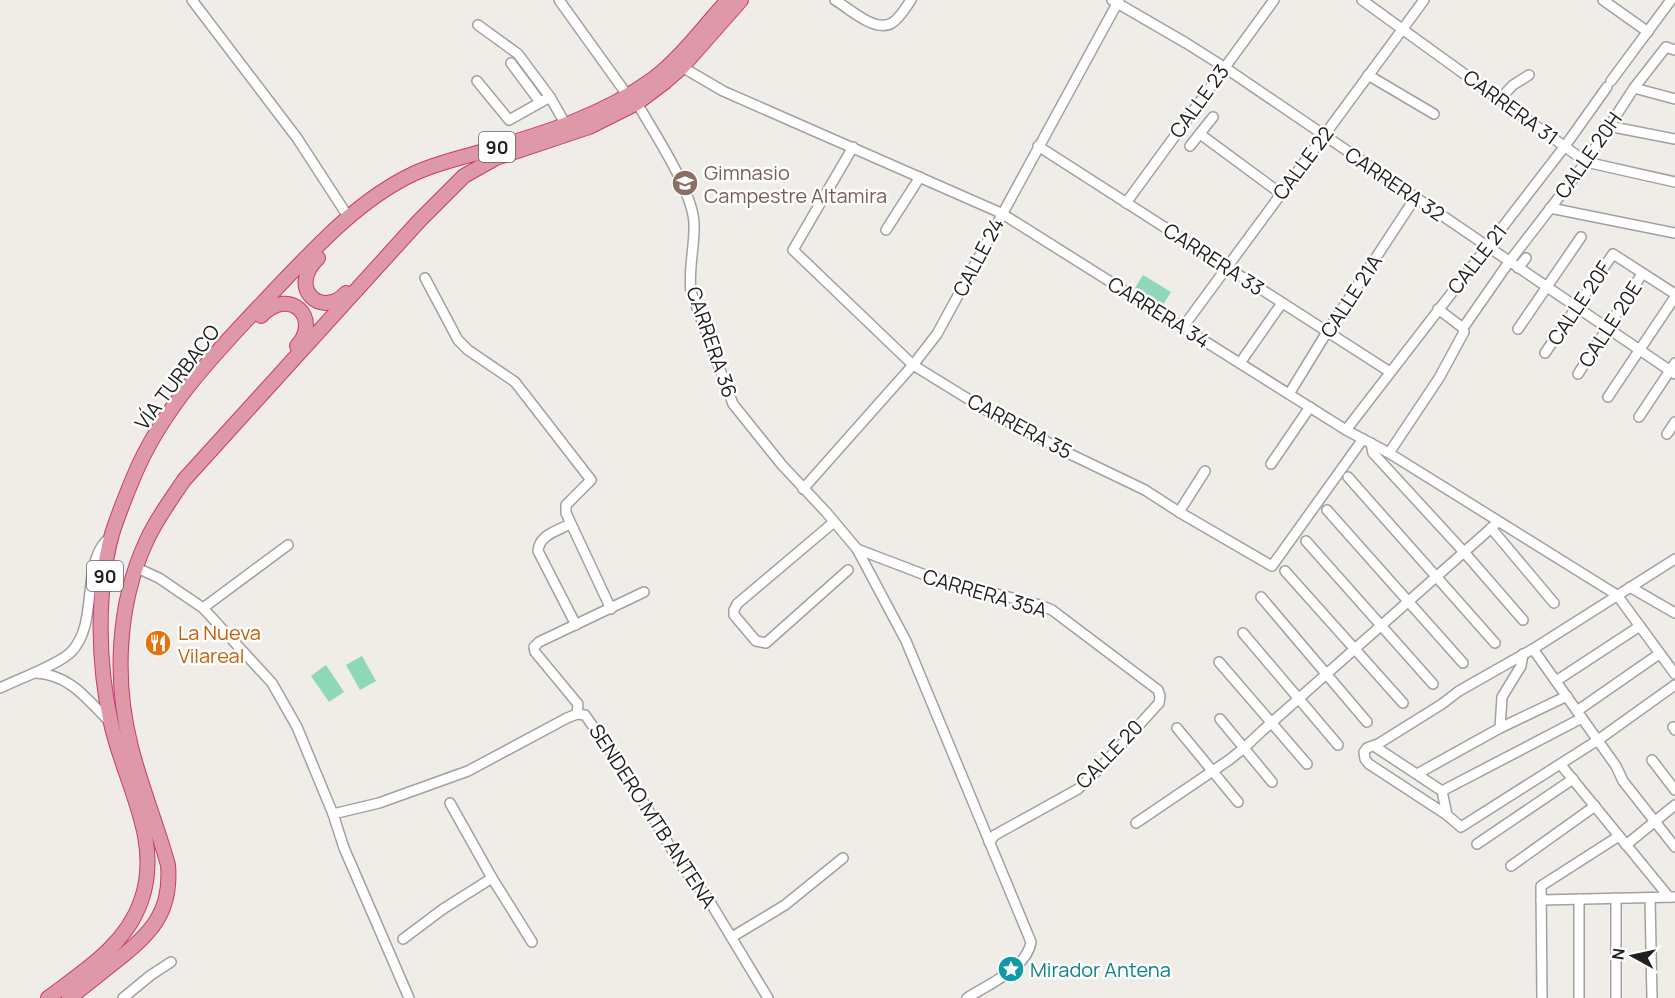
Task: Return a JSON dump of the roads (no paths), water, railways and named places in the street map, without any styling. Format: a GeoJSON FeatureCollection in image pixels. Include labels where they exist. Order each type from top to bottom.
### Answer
{"type":"FeatureCollection","features":[{"type":"Feature","properties":{"kind":"highway","name":"VÍA TURBACO"},"geometry":{"type":"LineString","coordinates":[[48,998],[97,961],[124,934],[146,888],[149,853],[146,832],[111,723],[102,644],[102,596],[112,534],[135,474],[159,427],[209,360],[315,247],[368,201],[413,174],[439,164],[566,125],[632,100],[728,0]]}},
{"type":"Feature","properties":{"kind":"highway","name":"VÍA TURBACO"},"geometry":{"type":"LineString","coordinates":[[71,997],[143,938],[160,915],[168,889],[168,865],[126,723],[121,684],[121,645],[127,602],[146,542],[184,480],[419,221],[464,176],[496,158],[589,127],[665,82],[682,67],[741,0]]}},
{"type":"Feature","properties":{"kind":"highway"},"geometry":{"type":"LineString","coordinates":[[368,201],[360,217],[309,266],[304,281],[307,291],[312,298],[321,303],[338,301],[407,224],[419,221]]}},
{"type":"Feature","properties":{"kind":"highway"},"geometry":{"type":"LineString","coordinates":[[209,360],[223,355],[269,307],[277,303],[294,306],[305,318],[305,335],[259,387],[259,396]]}},
{"type":"Feature","properties":{"kind":"street"},"geometry":{"type":"LineString","coordinates":[[192,0],[297,138],[350,218]]}},
{"type":"Feature","properties":{"kind":"street"},"geometry":{"type":"LineString","coordinates":[[559,0],[632,100]]}},
{"type":"Feature","properties":{"kind":"street"},"geometry":{"type":"LineString","coordinates":[[836,0],[874,24],[885,26],[894,22],[911,0]]}},
{"type":"Feature","properties":{"kind":"street","name":"CALLE 23"},"geometry":{"type":"LineString","coordinates":[[1126,203],[1274,0]]}},
{"type":"Feature","properties":{"kind":"street","name":"CALLE 22"},"geometry":{"type":"LineString","coordinates":[[1183,327],[1424,0]]}},
{"type":"Feature","properties":{"kind":"street"},"geometry":{"type":"LineString","coordinates":[[1603,0],[1648,32]]}},
{"type":"Feature","properties":{"kind":"street","name":"CALLE 21"},"geometry":{"type":"LineString","coordinates":[[1346,430],[1565,146],[1671,0]]}},
{"type":"Feature","properties":{"kind":"street","name":"CARRERA 32"},"geometry":{"type":"LineString","coordinates":[[1116,1],[1224,67],[1547,288],[1673,369]]}},
{"type":"Feature","properties":{"kind":"street","name":"CALLE 24"},"geometry":{"type":"LineString","coordinates":[[803,489],[913,365],[937,334],[1116,1]]}},
{"type":"Feature","properties":{"kind":"street","name":"CARRERA 31"},"geometry":{"type":"LineString","coordinates":[[1368,2],[1586,162],[1675,182]]}},
{"type":"Feature","properties":{"kind":"street"},"geometry":{"type":"LineString","coordinates":[[477,25],[518,54],[550,97],[566,125]]}},
{"type":"Feature","properties":{"kind":"street","name":"CALLE 20H"},"geometry":{"type":"LineString","coordinates":[[1389,453],[1439,378],[1464,332],[1463,328],[1509,262],[1586,162],[1635,88],[1671,49]]}},
{"type":"Feature","properties":{"kind":"street"},"geometry":{"type":"LineString","coordinates":[[511,63],[540,102]]}},
{"type":"Feature","properties":{"kind":"street","name":"CARRERA 34"},"geometry":{"type":"LineString","coordinates":[[682,67],[723,92],[1001,213],[1346,430],[1389,453],[1494,525],[1617,595]]}},
{"type":"Feature","properties":{"kind":"street"},"geometry":{"type":"LineString","coordinates":[[1368,75],[1434,114]]}},
{"type":"Feature","properties":{"kind":"street"},"geometry":{"type":"LineString","coordinates":[[1500,99],[1513,85],[1529,75]]}},
{"type":"Feature","properties":{"kind":"street"},"geometry":{"type":"LineString","coordinates":[[477,81],[509,120],[550,97]]}},
{"type":"Feature","properties":{"kind":"street"},"geometry":{"type":"LineString","coordinates":[[1635,88],[1675,99]]}},
{"type":"Feature","properties":{"kind":"street","name":"CARRERA 36"},"geometry":{"type":"LineString","coordinates":[[632,100],[674,168],[689,200],[694,223],[689,275],[691,292],[733,404],[754,432],[857,549]]}},
{"type":"Feature","properties":{"kind":"street"},"geometry":{"type":"LineString","coordinates":[[1190,146],[1213,117]]}},
{"type":"Feature","properties":{"kind":"street"},"geometry":{"type":"LineString","coordinates":[[1608,126],[1675,139]]}},
{"type":"Feature","properties":{"kind":"street"},"geometry":{"type":"LineString","coordinates":[[1200,134],[1280,193]]}},
{"type":"Feature","properties":{"kind":"street","name":"CARRERA 33"},"geometry":{"type":"LineString","coordinates":[[1038,146],[1390,372]]}},
{"type":"Feature","properties":{"kind":"street","name":"CARRERA 35"},"geometry":{"type":"LineString","coordinates":[[853,147],[793,250],[913,365],[986,410],[1145,490],[1272,566],[1367,441]]}},
{"type":"Feature","properties":{"kind":"street"},"geometry":{"type":"LineString","coordinates":[[886,230],[920,177]]}},
{"type":"Feature","properties":{"kind":"street","name":"CALLE 21A"},"geometry":{"type":"LineString","coordinates":[[1289,394],[1415,198]]}},
{"type":"Feature","properties":{"kind":"street"},"geometry":{"type":"LineString","coordinates":[[1550,208],[1675,233]]}},
{"type":"Feature","properties":{"kind":"street"},"geometry":{"type":"LineString","coordinates":[[1518,329],[1581,237]]}},
{"type":"Feature","properties":{"kind":"street","name":"CALLE 20F"},"geometry":{"type":"LineString","coordinates":[[1545,353],[1613,254],[1642,274]]}},
{"type":"Feature","properties":{"kind":"street"},"geometry":{"type":"LineString","coordinates":[[1518,268],[1526,258]]}},
{"type":"Feature","properties":{"kind":"street"},"geometry":{"type":"LineString","coordinates":[[1608,397],[1675,295],[1642,274]]}},
{"type":"Feature","properties":{"kind":"street","name":"CALLE 20E"},"geometry":{"type":"LineString","coordinates":[[1578,374],[1642,274]]}},
{"type":"Feature","properties":{"kind":"street"},"geometry":{"type":"LineString","coordinates":[[424,278],[459,340],[468,350],[515,382],[591,480],[566,505],[566,513],[611,609]]}},
{"type":"Feature","properties":{"kind":"street"},"geometry":{"type":"LineString","coordinates":[[1240,363],[1282,303]]}},
{"type":"Feature","properties":{"kind":"street"},"geometry":{"type":"LineString","coordinates":[[1438,309],[1463,328]]}},
{"type":"Feature","properties":{"kind":"street"},"geometry":{"type":"LineString","coordinates":[[1639,417],[1673,369]]}},
{"type":"Feature","properties":{"kind":"street"},"geometry":{"type":"LineString","coordinates":[[1271,464],[1310,407]]}},
{"type":"Feature","properties":{"kind":"street"},"geometry":{"type":"LineString","coordinates":[[1667,434],[1675,422]]}},
{"type":"Feature","properties":{"kind":"street"},"geometry":{"type":"LineString","coordinates":[[1367,441],[1373,453],[1523,620]]}},
{"type":"Feature","properties":{"kind":"street"},"geometry":{"type":"LineString","coordinates":[[1179,512],[1205,471]]}},
{"type":"Feature","properties":{"kind":"street"},"geometry":{"type":"LineString","coordinates":[[1348,477],[1495,643]]}},
{"type":"Feature","properties":{"kind":"street"},"geometry":{"type":"LineString","coordinates":[[1328,510],[1463,663]]}},
{"type":"Feature","properties":{"kind":"street"},"geometry":{"type":"LineString","coordinates":[[834,522],[737,604],[734,615],[756,641],[766,643],[848,570]]}},
{"type":"Feature","properties":{"kind":"street"},"geometry":{"type":"LineString","coordinates":[[570,524],[543,538],[538,545],[538,552],[576,625]]}},
{"type":"Feature","properties":{"kind":"street"},"geometry":{"type":"LineString","coordinates":[[1136,823],[1244,748],[1494,525],[1554,603]]}},
{"type":"Feature","properties":{"kind":"street"},"geometry":{"type":"LineString","coordinates":[[0,688],[69,654],[79,642],[85,625],[95,563],[101,547],[112,534]]}},
{"type":"Feature","properties":{"kind":"street"},"geometry":{"type":"LineString","coordinates":[[1306,541],[1433,684]]}},
{"type":"Feature","properties":{"kind":"street"},"geometry":{"type":"LineString","coordinates":[[203,608],[288,545]]}},
{"type":"Feature","properties":{"kind":"street"},"geometry":{"type":"LineString","coordinates":[[857,549],[906,641],[1031,942],[1030,952],[1023,962],[967,998]]}},
{"type":"Feature","properties":{"kind":"street","name":"CARRERA 35A"},"geometry":{"type":"LineString","coordinates":[[857,549],[933,578],[1046,608],[1158,690],[1160,696]]}},
{"type":"Feature","properties":{"kind":"street"},"geometry":{"type":"LineString","coordinates":[[1675,559],[1533,649],[1474,681],[1442,704],[1374,746],[1366,748],[1365,759],[1369,764],[1447,814],[1461,827],[1561,765],[1675,685]]}},
{"type":"Feature","properties":{"kind":"street"},"geometry":{"type":"LineString","coordinates":[[137,568],[159,578],[203,608],[272,683],[297,727],[333,814],[344,848],[410,998]]}},
{"type":"Feature","properties":{"kind":"street"},"geometry":{"type":"LineString","coordinates":[[1285,571],[1403,703]]}},
{"type":"Feature","properties":{"kind":"street"},"geometry":{"type":"LineString","coordinates":[[1630,587],[1675,613]]}},
{"type":"Feature","properties":{"kind":"street"},"geometry":{"type":"LineString","coordinates":[[577,714],[578,704],[535,652],[534,647],[539,642],[644,592]]}},
{"type":"Feature","properties":{"kind":"street"},"geometry":{"type":"LineString","coordinates":[[1617,595],[1675,674]]}},
{"type":"Feature","properties":{"kind":"street"},"geometry":{"type":"LineString","coordinates":[[1261,597],[1368,722]]}},
{"type":"Feature","properties":{"kind":"street"},"geometry":{"type":"LineString","coordinates":[[1556,681],[1640,626]]}},
{"type":"Feature","properties":{"kind":"street"},"geometry":{"type":"LineString","coordinates":[[1244,633],[1338,746]]}},
{"type":"Feature","properties":{"kind":"street"},"geometry":{"type":"LineString","coordinates":[[1533,649],[1616,766],[1623,781],[1675,847]]}},
{"type":"Feature","properties":{"kind":"street"},"geometry":{"type":"LineString","coordinates":[[1500,728],[1502,697],[1521,666],[1523,654]]}},
{"type":"Feature","properties":{"kind":"street"},"geometry":{"type":"LineString","coordinates":[[1442,791],[1580,714],[1659,654]]}},
{"type":"Feature","properties":{"kind":"street"},"geometry":{"type":"LineString","coordinates":[[1218,662],[1306,764]]}},
{"type":"Feature","properties":{"kind":"street"},"geometry":{"type":"LineString","coordinates":[[33,673],[51,674],[68,682],[111,723]]}},
{"type":"Feature","properties":{"kind":"street","name":"CALLE 20"},"geometry":{"type":"LineString","coordinates":[[989,842],[995,835],[1078,789],[1152,711],[1159,703],[1160,696]]}},
{"type":"Feature","properties":{"kind":"street"},"geometry":{"type":"LineString","coordinates":[[1417,774],[1500,728],[1566,696]]}},
{"type":"Feature","properties":{"kind":"street","name":"SENDERO MTB ANTENA"},"geometry":{"type":"LineString","coordinates":[[333,814],[380,803],[468,771],[577,714],[585,715],[626,773],[683,868],[707,897],[768,998]]}},
{"type":"Feature","properties":{"kind":"street"},"geometry":{"type":"LineString","coordinates":[[1220,719],[1272,782]]}},
{"type":"Feature","properties":{"kind":"street"},"geometry":{"type":"LineString","coordinates":[[1177,728],[1238,802]]}},
{"type":"Feature","properties":{"kind":"street"},"geometry":{"type":"LineString","coordinates":[[1374,746],[1442,791],[1447,814]]}},
{"type":"Feature","properties":{"kind":"street"},"geometry":{"type":"LineString","coordinates":[[1652,760],[1675,790]]}},
{"type":"Feature","properties":{"kind":"street"},"geometry":{"type":"LineString","coordinates":[[1561,765],[1672,897]]}},
{"type":"Feature","properties":{"kind":"street"},"geometry":{"type":"LineString","coordinates":[[1477,844],[1573,780]]}},
{"type":"Feature","properties":{"kind":"street"},"geometry":{"type":"LineString","coordinates":[[450,803],[492,878],[532,942]]}},
{"type":"Feature","properties":{"kind":"street"},"geometry":{"type":"LineString","coordinates":[[1626,845],[1675,805]]}},
{"type":"Feature","properties":{"kind":"street"},"geometry":{"type":"LineString","coordinates":[[1511,866],[1594,806]]}},
{"type":"Feature","properties":{"kind":"street"},"geometry":{"type":"LineString","coordinates":[[1542,998],[1541,886],[1619,836]]}},
{"type":"Feature","properties":{"kind":"street"},"geometry":{"type":"LineString","coordinates":[[732,938],[785,905],[843,858]]}},
{"type":"Feature","properties":{"kind":"street"},"geometry":{"type":"LineString","coordinates":[[403,939],[442,909],[492,878]]}},
{"type":"Feature","properties":{"kind":"street"},"geometry":{"type":"LineString","coordinates":[[1541,900],[1672,897]]}},
{"type":"Feature","properties":{"kind":"street"},"geometry":{"type":"LineString","coordinates":[[1616,898],[1616,998]]}},
{"type":"Feature","properties":{"kind":"street"},"geometry":{"type":"LineString","coordinates":[[1650,898],[1652,998]]}},
{"type":"Feature","properties":{"kind":"street"},"geometry":{"type":"LineString","coordinates":[[1579,899],[1579,998]]}},
{"type":"Feature","properties":{"kind":"street"},"geometry":{"type":"LineString","coordinates":[[123,998],[171,962]]}},
{"type":"Feature","properties":{"kind":"place","name":"Gimnasio Campestre Altamira"},"geometry":{"type":"Point","coordinates":[685,183]}},
{"type":"Feature","properties":{"kind":"place","name":"La Nueva Vilareal"},"geometry":{"type":"Point","coordinates":[158,643]}},
{"type":"Feature","properties":{"kind":"place","name":"Mirador Antena"},"geometry":{"type":"Point","coordinates":[1011,969]}}]}
